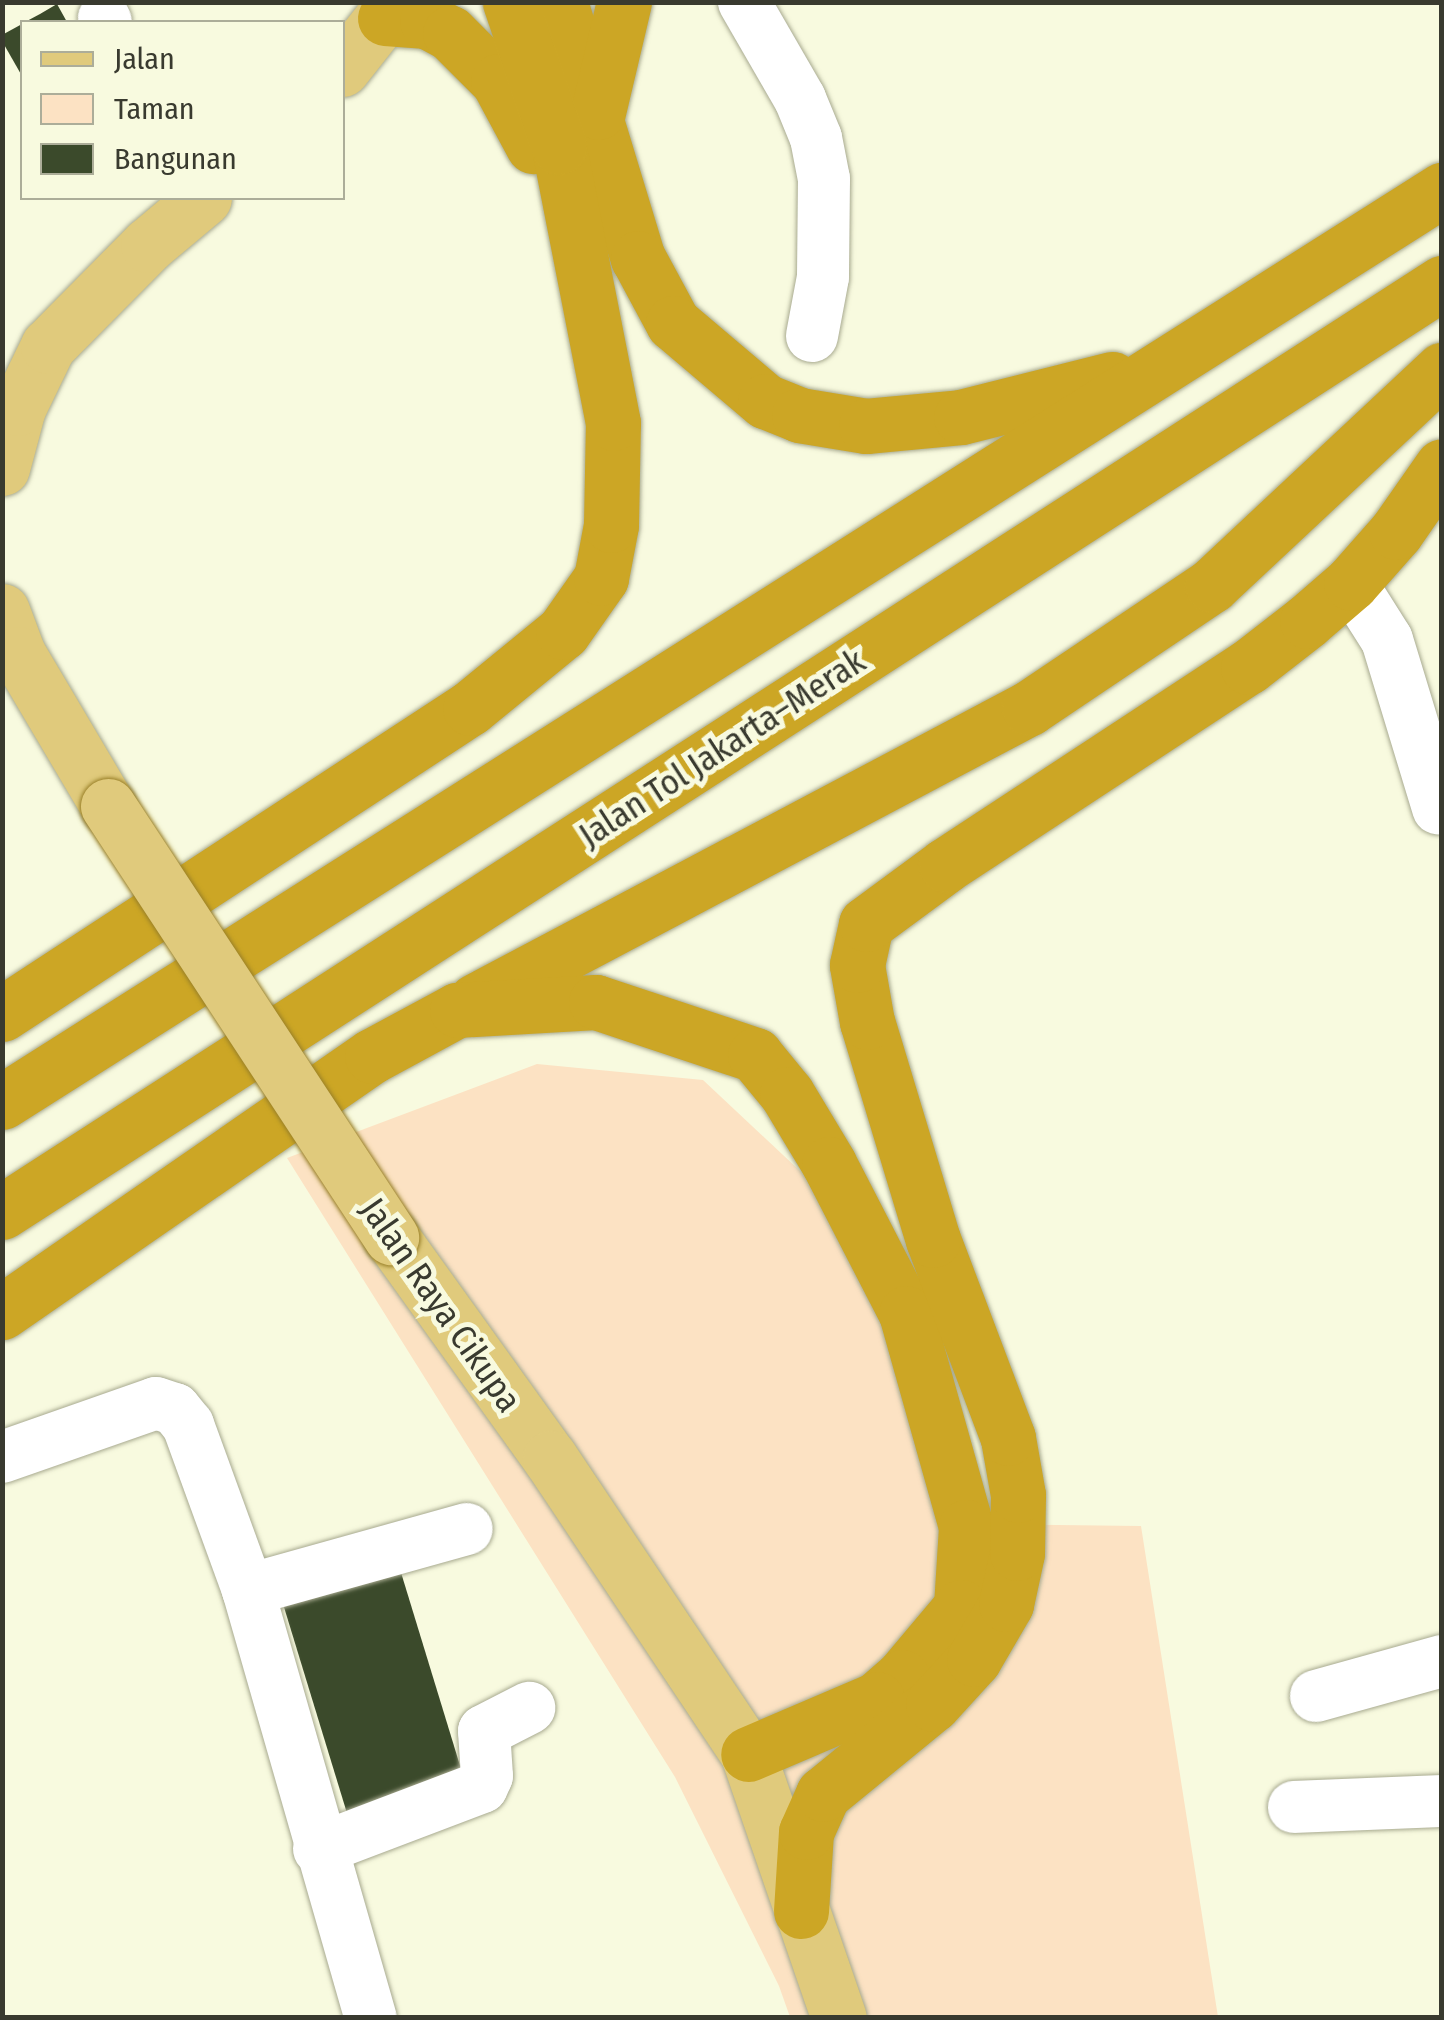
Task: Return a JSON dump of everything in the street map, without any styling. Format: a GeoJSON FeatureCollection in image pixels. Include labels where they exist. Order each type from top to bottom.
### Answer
{"type":"FeatureCollection","features":[{"type":"Feature","properties":{"kind":"highway"},"geometry":{"type":"LineString","coordinates":[[2,1014],[470,708],[563,632],[601,578],[611,525],[613,423],[560,147],[510,2]]}},
{"type":"Feature","properties":{"kind":"highway"},"geometry":{"type":"LineString","coordinates":[[560,2],[598,115],[613,186],[638,258],[673,323],[765,401],[799,415],[866,426],[961,417],[1158,367]]}},
{"type":"Feature","properties":{"kind":"highway"},"geometry":{"type":"LineString","coordinates":[[598,115],[624,2]]}},
{"type":"Feature","properties":{"kind":"highway"},"geometry":{"type":"LineString","coordinates":[[393,6],[450,33],[488,69],[530,140],[575,234]]}},
{"type":"Feature","properties":{"kind":"highway"},"geometry":{"type":"LineString","coordinates":[[2,1102],[1442,190]]}},
{"type":"Feature","properties":{"kind":"highway","name":"Jalan Tol Jakarta–Merak"},"geometry":{"type":"LineString","coordinates":[[2,1212],[1442,283]]}},
{"type":"Feature","properties":{"kind":"highway"},"geometry":{"type":"LineString","coordinates":[[2,1312],[372,1056],[1029,708],[1212,585],[1442,370]]}},
{"type":"Feature","properties":{"kind":"highway"},"geometry":{"type":"LineString","coordinates":[[801,1911],[806,1832],[823,1794],[933,1704],[974,1659],[1006,1604],[1018,1553],[1018,1495],[1008,1438],[933,1240],[866,1022],[857,965],[866,924],[926,878],[1234,677],[1351,583],[1396,532],[1442,466]]}},
{"type":"Feature","properties":{"kind":"highway"},"geometry":{"type":"LineString","coordinates":[[457,1010],[596,1002],[755,1055],[787,1094],[830,1164],[906,1313],[966,1528],[961,1607],[902,1677],[877,1699],[748,1754]]}},
{"type":"Feature","properties":{"kind":"main road"},"geometry":{"type":"LineString","coordinates":[[345,65],[393,6]]}},
{"type":"Feature","properties":{"kind":"main road"},"geometry":{"type":"LineString","coordinates":[[2,468],[18,408],[48,346],[148,245],[202,200]]}},
{"type":"Feature","properties":{"kind":"main road","name":"Jalan Raya Cikupa"},"geometry":{"type":"LineString","coordinates":[[2,611],[18,654],[108,806],[391,1237],[550,1458],[748,1754],[838,2018]]}},
{"type":"Feature","properties":{"kind":"street"},"geometry":{"type":"LineString","coordinates":[[751,16],[800,99],[816,138],[824,179],[823,277],[812,336]]}},
{"type":"Feature","properties":{"kind":"street"},"geometry":{"type":"LineString","coordinates":[[1351,583],[1386,640],[1438,808]]}},
{"type":"Feature","properties":{"kind":"street"},"geometry":{"type":"LineString","coordinates":[[2,1457],[156,1404],[175,1408],[188,1425],[248,1590],[319,1849],[371,2018]]}},
{"type":"Feature","properties":{"kind":"street"},"geometry":{"type":"LineString","coordinates":[[248,1590],[467,1530]]}},
{"type":"Feature","properties":{"kind":"street"},"geometry":{"type":"LineString","coordinates":[[1316,1696],[1442,1661]]}},
{"type":"Feature","properties":{"kind":"street"},"geometry":{"type":"LineString","coordinates":[[319,1849],[482,1787],[487,1776],[484,1731],[529,1708]]}},
{"type":"Feature","properties":{"kind":"street"},"geometry":{"type":"LineString","coordinates":[[1294,1807],[1442,1801]]}},
{"type":"Feature","properties":{"kind":"green space"},"geometry":{"type":"Polygon","coordinates":[[[537,1064],[703,1080],[832,1201],[976,1524],[1141,1526],[1218,2017],[790,2017],[779,1986],[675,1777],[287,1158],[537,1064]]]}},
{"type":"Feature","properties":{"kind":"building"},"geometry":{"type":"Polygon","coordinates":[[[57,4],[66,20],[29,20],[57,4]]]}},
{"type":"Feature","properties":{"kind":"building"},"geometry":{"type":"Polygon","coordinates":[[[20,25],[20,72],[2,41],[2,35],[20,25]]]}},
{"type":"Feature","properties":{"kind":"building"},"geometry":{"type":"Polygon","coordinates":[[[399,1566],[466,1784],[349,1820],[282,1602],[399,1566]]]}}]}
